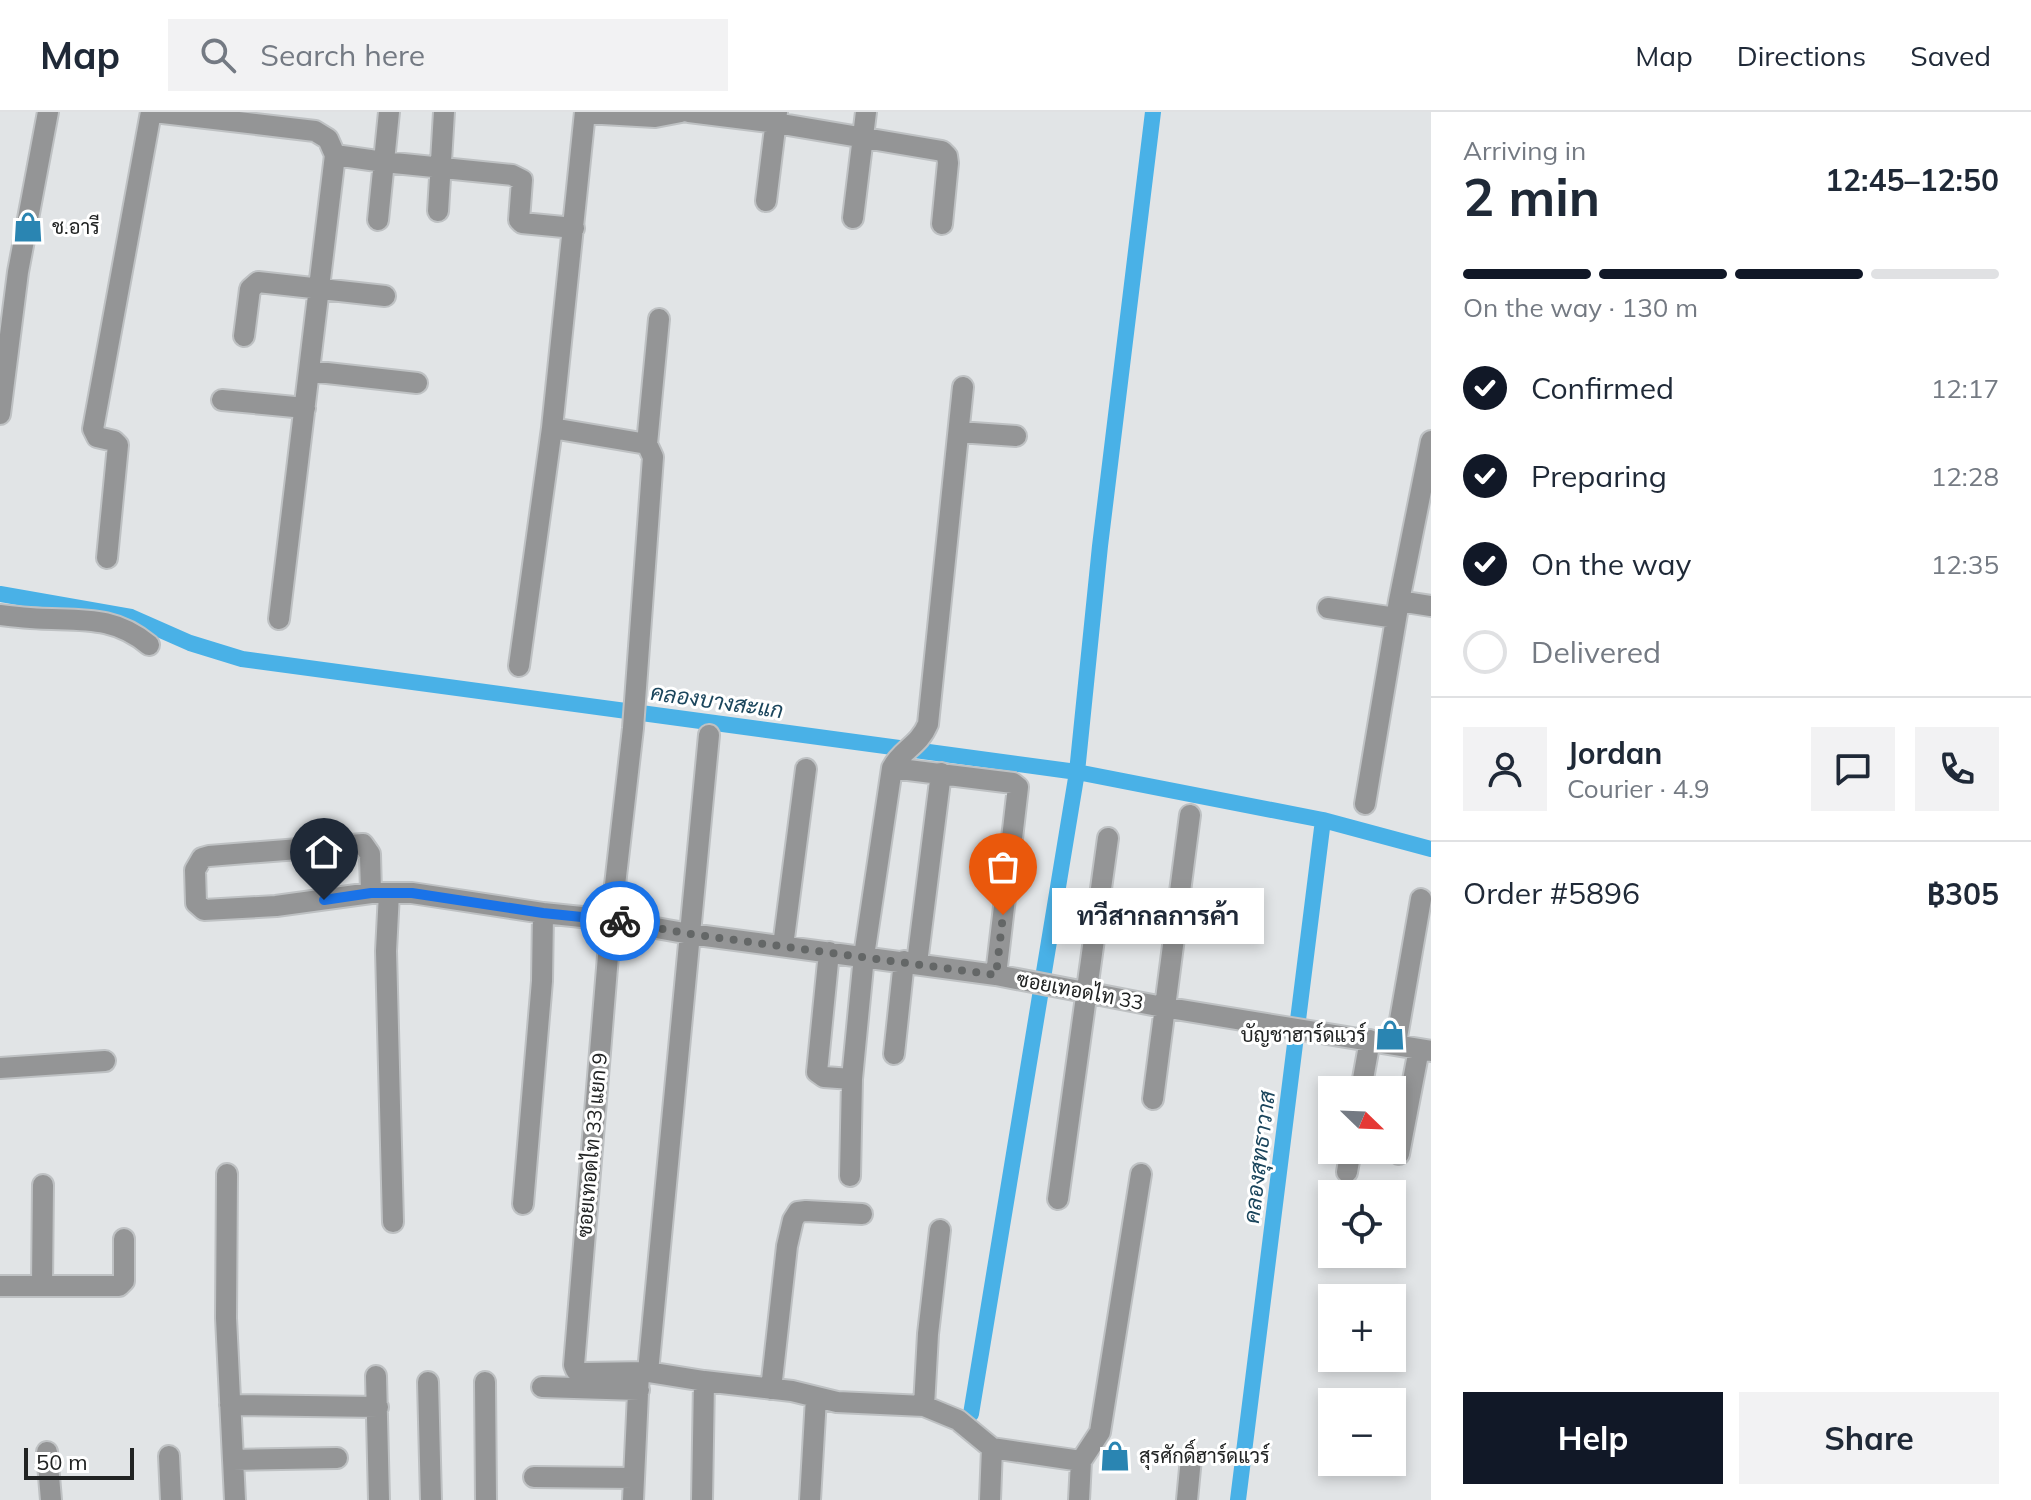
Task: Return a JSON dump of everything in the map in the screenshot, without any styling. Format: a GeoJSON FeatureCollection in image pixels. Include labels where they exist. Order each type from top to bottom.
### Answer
{"type":"FeatureCollection","features":[{"type":"Feature","properties":{"kind":"street"},"geometry":{"type":"LineString","coordinates":[[0,414],[9,270],[48,112]]}},
{"type":"Feature","properties":{"kind":"street"},"geometry":{"type":"LineString","coordinates":[[107,558],[118,445],[97,437],[93,429],[152,112],[282,120],[315,131],[328,139],[335,155],[279,619]]}},
{"type":"Feature","properties":{"kind":"street"},"geometry":{"type":"LineString","coordinates":[[378,220],[389,112]]}},
{"type":"Feature","properties":{"kind":"street"},"geometry":{"type":"LineString","coordinates":[[438,211],[444,112]]}},
{"type":"Feature","properties":{"kind":"street"},"geometry":{"type":"LineString","coordinates":[[519,666],[552,428],[585,112],[655,117],[681,112]]}},
{"type":"Feature","properties":{"kind":"street"},"geometry":{"type":"LineString","coordinates":[[689,112],[776,118],[945,153],[948,163],[942,224]]}},
{"type":"Feature","properties":{"kind":"street"},"geometry":{"type":"LineString","coordinates":[[853,218],[866,112]]}},
{"type":"Feature","properties":{"kind":"street"},"geometry":{"type":"LineString","coordinates":[[766,201],[776,118]]}},
{"type":"Feature","properties":{"kind":"street"},"geometry":{"type":"LineString","coordinates":[[335,155],[517,176],[522,180],[519,220],[522,223],[574,228]]}},
{"type":"Feature","properties":{"kind":"street"},"geometry":{"type":"LineString","coordinates":[[244,336],[249,296],[254,284],[266,281],[385,296]]}},
{"type":"Feature","properties":{"kind":"street","name":"ซอยเทอดไท 33 แยก 9"},"geometry":{"type":"LineString","coordinates":[[642,1378],[582,1373],[574,1365],[611,920],[633,728],[653,457],[647,444],[659,319]]}},
{"type":"Feature","properties":{"kind":"street"},"geometry":{"type":"LineString","coordinates":[[309,371],[417,383]]}},
{"type":"Feature","properties":{"kind":"street"},"geometry":{"type":"LineString","coordinates":[[850,1176],[852,1079],[864,956],[894,764],[922,738],[928,724],[963,387]]}},
{"type":"Feature","properties":{"kind":"street"},"geometry":{"type":"LineString","coordinates":[[222,400],[305,408]]}},
{"type":"Feature","properties":{"kind":"street"},"geometry":{"type":"LineString","coordinates":[[552,428],[647,444]]}},
{"type":"Feature","properties":{"kind":"street"},"geometry":{"type":"LineString","coordinates":[[959,432],[1016,436]]}},
{"type":"Feature","properties":{"kind":"street"},"geometry":{"type":"LineString","coordinates":[[1365,804],[1397,609],[1431,441]]}},
{"type":"Feature","properties":{"kind":"street"},"geometry":{"type":"LineString","coordinates":[[1328,608],[1431,606]]}},
{"type":"Feature","properties":{"kind":"street"},"geometry":{"type":"LineString","coordinates":[[0,615],[89,619],[132,631],[149,645]]}},
{"type":"Feature","properties":{"kind":"street"},"geometry":{"type":"LineString","coordinates":[[633,1500],[642,1378],[709,735]]}},
{"type":"Feature","properties":{"kind":"street"},"geometry":{"type":"LineString","coordinates":[[894,764],[1013,783],[1018,787],[996,975]]}},
{"type":"Feature","properties":{"kind":"street"},"geometry":{"type":"LineString","coordinates":[[783,946],[806,769]]}},
{"type":"Feature","properties":{"kind":"street"},"geometry":{"type":"LineString","coordinates":[[894,1054],[941,773]]}},
{"type":"Feature","properties":{"kind":"street"},"geometry":{"type":"LineString","coordinates":[[1153,1099],[1190,815]]}},
{"type":"Feature","properties":{"kind":"street"},"geometry":{"type":"LineString","coordinates":[[1058,1199],[1108,838]]}},
{"type":"Feature","properties":{"kind":"street","name":"ซอยเทอดไท 33"},"geometry":{"type":"LineString","coordinates":[[380,893],[370,854],[363,844],[209,856],[202,858],[195,870],[196,903],[204,910],[276,906],[380,893],[412,893],[996,975],[1163,1007],[1425,1050]]}},
{"type":"Feature","properties":{"kind":"street"},"geometry":{"type":"LineString","coordinates":[[380,893],[386,951],[393,1125],[393,1222]]}},
{"type":"Feature","properties":{"kind":"street"},"geometry":{"type":"LineString","coordinates":[[1396,1043],[1421,899]]}},
{"type":"Feature","properties":{"kind":"street"},"geometry":{"type":"LineString","coordinates":[[523,1204],[542,981],[543,913]]}},
{"type":"Feature","properties":{"kind":"street"},"geometry":{"type":"LineString","coordinates":[[829,952],[817,1072],[824,1077],[852,1079]]}},
{"type":"Feature","properties":{"kind":"street"},"geometry":{"type":"LineString","coordinates":[[1364,1076],[1370,1040]]}},
{"type":"Feature","properties":{"kind":"street"},"geometry":{"type":"LineString","coordinates":[[1406,1126],[1425,1050]]}},
{"type":"Feature","properties":{"kind":"street"},"geometry":{"type":"LineString","coordinates":[[0,1068],[105,1061]]}},
{"type":"Feature","properties":{"kind":"street"},"geometry":{"type":"LineString","coordinates":[[1347,1172],[1348,1164]]}},
{"type":"Feature","properties":{"kind":"street"},"geometry":{"type":"LineString","coordinates":[[227,1174],[226,1318],[235,1500]]}},
{"type":"Feature","properties":{"kind":"street"},"geometry":{"type":"LineString","coordinates":[[1079,1500],[1081,1461],[1100,1432],[1141,1174]]}},
{"type":"Feature","properties":{"kind":"street"},"geometry":{"type":"LineString","coordinates":[[42,1286],[43,1185]]}},
{"type":"Feature","properties":{"kind":"street"},"geometry":{"type":"LineString","coordinates":[[771,1389],[787,1246],[793,1220],[798,1212],[806,1211],[862,1214]]}},
{"type":"Feature","properties":{"kind":"street"},"geometry":{"type":"LineString","coordinates":[[924,1406],[928,1334],[940,1230]]}},
{"type":"Feature","properties":{"kind":"street"},"geometry":{"type":"LineString","coordinates":[[0,1286],[119,1286],[124,1281],[124,1239]]}},
{"type":"Feature","properties":{"kind":"street"},"geometry":{"type":"LineString","coordinates":[[376,1376],[379,1500]]}},
{"type":"Feature","properties":{"kind":"street"},"geometry":{"type":"LineString","coordinates":[[542,1387],[642,1378],[704,1381],[792,1391],[837,1402],[924,1406],[958,1420],[992,1448],[1081,1461]]}},
{"type":"Feature","properties":{"kind":"street"},"geometry":{"type":"LineString","coordinates":[[702,1500],[704,1381]]}},
{"type":"Feature","properties":{"kind":"street"},"geometry":{"type":"LineString","coordinates":[[428,1382],[431,1500]]}},
{"type":"Feature","properties":{"kind":"street"},"geometry":{"type":"LineString","coordinates":[[485,1382],[486,1500]]}},
{"type":"Feature","properties":{"kind":"street"},"geometry":{"type":"LineString","coordinates":[[810,1500],[816,1398]]}},
{"type":"Feature","properties":{"kind":"street"},"geometry":{"type":"LineString","coordinates":[[230,1405],[378,1407]]}},
{"type":"Feature","properties":{"kind":"street"},"geometry":{"type":"LineString","coordinates":[[990,1500],[992,1448]]}},
{"type":"Feature","properties":{"kind":"street"},"geometry":{"type":"LineString","coordinates":[[47,1452],[51,1500]]}},
{"type":"Feature","properties":{"kind":"street"},"geometry":{"type":"LineString","coordinates":[[169,1456],[171,1500]]}},
{"type":"Feature","properties":{"kind":"street"},"geometry":{"type":"LineString","coordinates":[[233,1460],[337,1458]]}},
{"type":"Feature","properties":{"kind":"street"},"geometry":{"type":"LineString","coordinates":[[1187,1500],[1191,1458]]}},
{"type":"Feature","properties":{"kind":"street"},"geometry":{"type":"LineString","coordinates":[[534,1477],[634,1478]]}},
{"type":"Feature","properties":{"kind":"waterway"},"geometry":{"type":"LineString","coordinates":[[971,1414],[1077,772],[1100,546],[1153,112]]}},
{"type":"Feature","properties":{"kind":"waterway","name":"คลองบางสะแก"},"geometry":{"type":"LineString","coordinates":[[0,594],[131,617],[190,643],[242,659],[1077,772],[1323,820],[1431,849]]}},
{"type":"Feature","properties":{"kind":"waterway","name":"คลองสุทธาวาส"},"geometry":{"type":"LineString","coordinates":[[1238,1500],[1323,820]]}},
{"type":"Feature","properties":{"kind":"way so far"},"geometry":{"type":"LineString","coordinates":[[620,921],[690,934],[996,975],[1003,915]]}},
{"type":"Feature","properties":{"kind":"place","name":"ช.อารี"},"geometry":{"type":"Point","coordinates":[28,227]}},
{"type":"Feature","properties":{"kind":"place","name":"ทวีสากลการค้า"},"geometry":{"type":"Point","coordinates":[1003,915]}},
{"type":"Feature","properties":{"kind":"place","name":"บัญชาฮาร์ดแวร์"},"geometry":{"type":"Point","coordinates":[1390,1035]}},
{"type":"Feature","properties":{"kind":"place","name":"สุรศักดิ์ฮาร์ดแวร์"},"geometry":{"type":"Point","coordinates":[1115,1456]}},
{"type":"Feature","properties":{"kind":"route"},"geometry":{"type":"LineString","coordinates":[[324,900],[371,893],[412,893],[620,921]]}}]}
